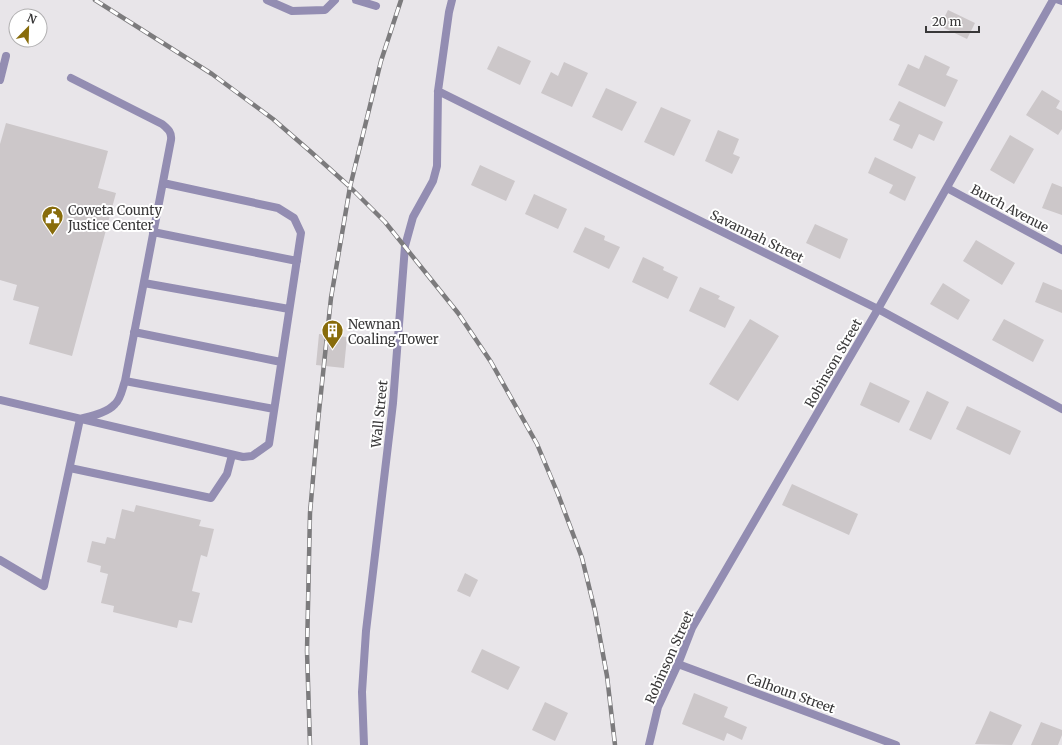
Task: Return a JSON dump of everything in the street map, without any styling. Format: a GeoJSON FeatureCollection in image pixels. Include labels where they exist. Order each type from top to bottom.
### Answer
{"type":"FeatureCollection","features":[{"type":"Feature","properties":{"kind":"street"},"geometry":{"type":"LineString","coordinates":[[267,0],[292,11],[325,10],[335,0]]}},
{"type":"Feature","properties":{"kind":"street"},"geometry":{"type":"LineString","coordinates":[[356,0],[376,6]]}},
{"type":"Feature","properties":{"kind":"street","name":"Wall Street"},"geometry":{"type":"LineString","coordinates":[[364,745],[362,692],[366,631],[393,404],[405,246],[413,217],[433,181],[437,166],[438,91],[448,12],[452,0]]}},
{"type":"Feature","properties":{"kind":"street","name":"Robinson Street"},"geometry":{"type":"LineString","coordinates":[[649,745],[658,707],[678,664],[692,628],[724,576],[878,309],[1053,0]]}},
{"type":"Feature","properties":{"kind":"street"},"geometry":{"type":"LineString","coordinates":[[0,80],[6,56]]}},
{"type":"Feature","properties":{"kind":"street"},"geometry":{"type":"LineString","coordinates":[[71,78],[162,124],[170,130],[172,136],[125,381],[115,404],[103,412],[80,419]]}},
{"type":"Feature","properties":{"kind":"street","name":"Savannah Street"},"geometry":{"type":"LineString","coordinates":[[438,91],[878,309],[1062,409]]}},
{"type":"Feature","properties":{"kind":"street"},"geometry":{"type":"LineString","coordinates":[[0,400],[243,457],[252,456],[269,444],[301,233],[294,218],[278,208],[163,183]]}},
{"type":"Feature","properties":{"kind":"street","name":"Burch Avenue"},"geometry":{"type":"LineString","coordinates":[[947,188],[1062,250]]}},
{"type":"Feature","properties":{"kind":"street"},"geometry":{"type":"LineString","coordinates":[[153,232],[297,261]]}},
{"type":"Feature","properties":{"kind":"street"},"geometry":{"type":"LineString","coordinates":[[144,283],[289,309]]}},
{"type":"Feature","properties":{"kind":"street"},"geometry":{"type":"LineString","coordinates":[[134,332],[281,362]]}},
{"type":"Feature","properties":{"kind":"street"},"geometry":{"type":"LineString","coordinates":[[125,381],[274,409]]}},
{"type":"Feature","properties":{"kind":"street"},"geometry":{"type":"LineString","coordinates":[[0,560],[44,586],[80,419]]}},
{"type":"Feature","properties":{"kind":"street"},"geometry":{"type":"LineString","coordinates":[[70,468],[211,498],[227,474],[232,455]]}},
{"type":"Feature","properties":{"kind":"street","name":"Calhoun Street"},"geometry":{"type":"LineString","coordinates":[[678,664],[896,745]]}},
{"type":"Feature","properties":{"kind":"building"},"geometry":{"type":"Polygon","coordinates":[[[948,10],[975,23],[967,39],[940,26],[948,10]]]}},
{"type":"Feature","properties":{"kind":"building"},"geometry":{"type":"Polygon","coordinates":[[[498,46],[531,61],[520,85],[487,69],[498,46]]]}},
{"type":"Feature","properties":{"kind":"building"},"geometry":{"type":"Polygon","coordinates":[[[925,55],[950,67],[946,75],[958,80],[945,107],[898,85],[908,64],[919,69],[925,55]]]}},
{"type":"Feature","properties":{"kind":"building"},"geometry":{"type":"Polygon","coordinates":[[[564,62],[588,73],[572,107],[541,93],[551,72],[558,76],[564,62]]]}},
{"type":"Feature","properties":{"kind":"building"},"geometry":{"type":"Polygon","coordinates":[[[606,88],[637,102],[622,131],[592,117],[606,88]]]}},
{"type":"Feature","properties":{"kind":"building"},"geometry":{"type":"Polygon","coordinates":[[[1042,90],[1060,101],[1056,108],[1062,111],[1062,129],[1058,135],[1026,115],[1042,90]]]}},
{"type":"Feature","properties":{"kind":"building"},"geometry":{"type":"Polygon","coordinates":[[[899,101],[943,122],[934,141],[919,134],[912,149],[893,140],[900,125],[889,120],[899,101]]]}},
{"type":"Feature","properties":{"kind":"building"},"geometry":{"type":"Polygon","coordinates":[[[661,107],[691,120],[674,156],[644,142],[661,107]]]}},
{"type":"Feature","properties":{"kind":"building","name":"Coweta County Justice Center"},"geometry":{"type":"Polygon","coordinates":[[[6,123],[108,151],[98,188],[116,193],[72,356],[29,344],[39,307],[13,300],[17,285],[0,280],[0,144],[6,123]]]}},
{"type":"Feature","properties":{"kind":"building"},"geometry":{"type":"Polygon","coordinates":[[[718,130],[739,139],[733,154],[740,157],[732,174],[705,161],[718,130]]]}},
{"type":"Feature","properties":{"kind":"building"},"geometry":{"type":"Polygon","coordinates":[[[1010,135],[1034,149],[1014,184],[990,170],[1010,135]]]}},
{"type":"Feature","properties":{"kind":"building"},"geometry":{"type":"Polygon","coordinates":[[[875,157],[916,177],[905,201],[889,193],[893,185],[868,173],[875,157]]]}},
{"type":"Feature","properties":{"kind":"building"},"geometry":{"type":"Polygon","coordinates":[[[480,165],[515,181],[506,201],[471,185],[480,165]]]}},
{"type":"Feature","properties":{"kind":"building"},"geometry":{"type":"Polygon","coordinates":[[[1052,183],[1062,187],[1062,215],[1042,208],[1052,183]]]}},
{"type":"Feature","properties":{"kind":"building"},"geometry":{"type":"Polygon","coordinates":[[[534,194],[567,209],[558,229],[525,214],[534,194]]]}},
{"type":"Feature","properties":{"kind":"building"},"geometry":{"type":"Polygon","coordinates":[[[815,224],[848,239],[840,259],[806,243],[815,224]]]}},
{"type":"Feature","properties":{"kind":"building"},"geometry":{"type":"Polygon","coordinates":[[[585,227],[605,236],[604,240],[620,247],[609,269],[573,252],[585,227]]]}},
{"type":"Feature","properties":{"kind":"building"},"geometry":{"type":"Polygon","coordinates":[[[976,240],[1015,263],[1002,285],[963,261],[976,240]]]}},
{"type":"Feature","properties":{"kind":"building"},"geometry":{"type":"Polygon","coordinates":[[[643,257],[664,267],[663,270],[678,277],[668,299],[632,282],[643,257]]]}},
{"type":"Feature","properties":{"kind":"building"},"geometry":{"type":"Polygon","coordinates":[[[1043,282],[1062,290],[1062,313],[1035,302],[1043,282]]]}},
{"type":"Feature","properties":{"kind":"building"},"geometry":{"type":"Polygon","coordinates":[[[943,283],[970,300],[958,320],[930,304],[943,283]]]}},
{"type":"Feature","properties":{"kind":"building"},"geometry":{"type":"Polygon","coordinates":[[[700,287],[720,296],[718,299],[735,307],[725,328],[689,311],[700,287]]]}},
{"type":"Feature","properties":{"kind":"building"},"geometry":{"type":"Polygon","coordinates":[[[750,319],[779,336],[738,401],[709,384],[750,319]]]}},
{"type":"Feature","properties":{"kind":"building"},"geometry":{"type":"Polygon","coordinates":[[[1004,319],[1044,340],[1033,362],[992,340],[1004,319]]]}},
{"type":"Feature","properties":{"kind":"building","name":"Newnan Coaling Tower"},"geometry":{"type":"Polygon","coordinates":[[[319,334],[347,337],[344,368],[316,365],[319,334]]]}},
{"type":"Feature","properties":{"kind":"building"},"geometry":{"type":"Polygon","coordinates":[[[870,382],[910,401],[899,423],[860,405],[870,382]]]}},
{"type":"Feature","properties":{"kind":"building"},"geometry":{"type":"Polygon","coordinates":[[[927,391],[949,402],[931,440],[909,430],[927,391]]]}},
{"type":"Feature","properties":{"kind":"building"},"geometry":{"type":"Polygon","coordinates":[[[967,406],[1021,431],[1010,455],[956,429],[967,406]]]}},
{"type":"Feature","properties":{"kind":"building"},"geometry":{"type":"Polygon","coordinates":[[[792,484],[858,514],[849,535],[782,505],[792,484]]]}},
{"type":"Feature","properties":{"kind":"building"},"geometry":{"type":"Polygon","coordinates":[[[136,505],[201,520],[199,526],[214,529],[207,557],[201,555],[192,591],[200,593],[192,623],[179,620],[177,628],[113,612],[114,606],[101,603],[108,574],[100,572],[101,566],[87,562],[92,541],[105,544],[107,537],[115,539],[122,509],[134,512],[136,505]]]}},
{"type":"Feature","properties":{"kind":"building"},"geometry":{"type":"Polygon","coordinates":[[[465,573],[478,580],[470,597],[457,591],[465,573]]]}},
{"type":"Feature","properties":{"kind":"building"},"geometry":{"type":"Polygon","coordinates":[[[482,649],[520,667],[508,690],[471,672],[482,649]]]}},
{"type":"Feature","properties":{"kind":"building"},"geometry":{"type":"Polygon","coordinates":[[[694,693],[728,707],[724,717],[747,727],[742,740],[727,733],[724,741],[682,724],[694,693]]]}},
{"type":"Feature","properties":{"kind":"building"},"geometry":{"type":"Polygon","coordinates":[[[545,702],[568,713],[555,741],[532,730],[545,702]]]}},
{"type":"Feature","properties":{"kind":"building"},"geometry":{"type":"Polygon","coordinates":[[[990,711],[1022,725],[1012,745],[975,744],[990,711]]]}},
{"type":"Feature","properties":{"kind":"building"},"geometry":{"type":"Polygon","coordinates":[[[1041,722],[1062,730],[1062,735],[1058,745],[1031,745],[1041,722]]]}},
{"type":"Feature","properties":{"kind":"railway"},"geometry":{"type":"LineString","coordinates":[[95,0],[212,74],[273,119],[350,187],[385,222],[458,313],[491,362],[537,444],[582,558],[595,611],[607,676],[615,745]]}},
{"type":"Feature","properties":{"kind":"railway"},"geometry":{"type":"LineString","coordinates":[[310,745],[307,651],[310,513],[331,298],[350,187],[381,61],[401,0]]}},
{"type":"Feature","properties":{"kind":"place","name":"Coweta County Justice Center"},"geometry":{"type":"Point","coordinates":[52,236]}},
{"type":"Feature","properties":{"kind":"place","name":"Newnan Coaling Tower"},"geometry":{"type":"Point","coordinates":[332,350]}}]}
